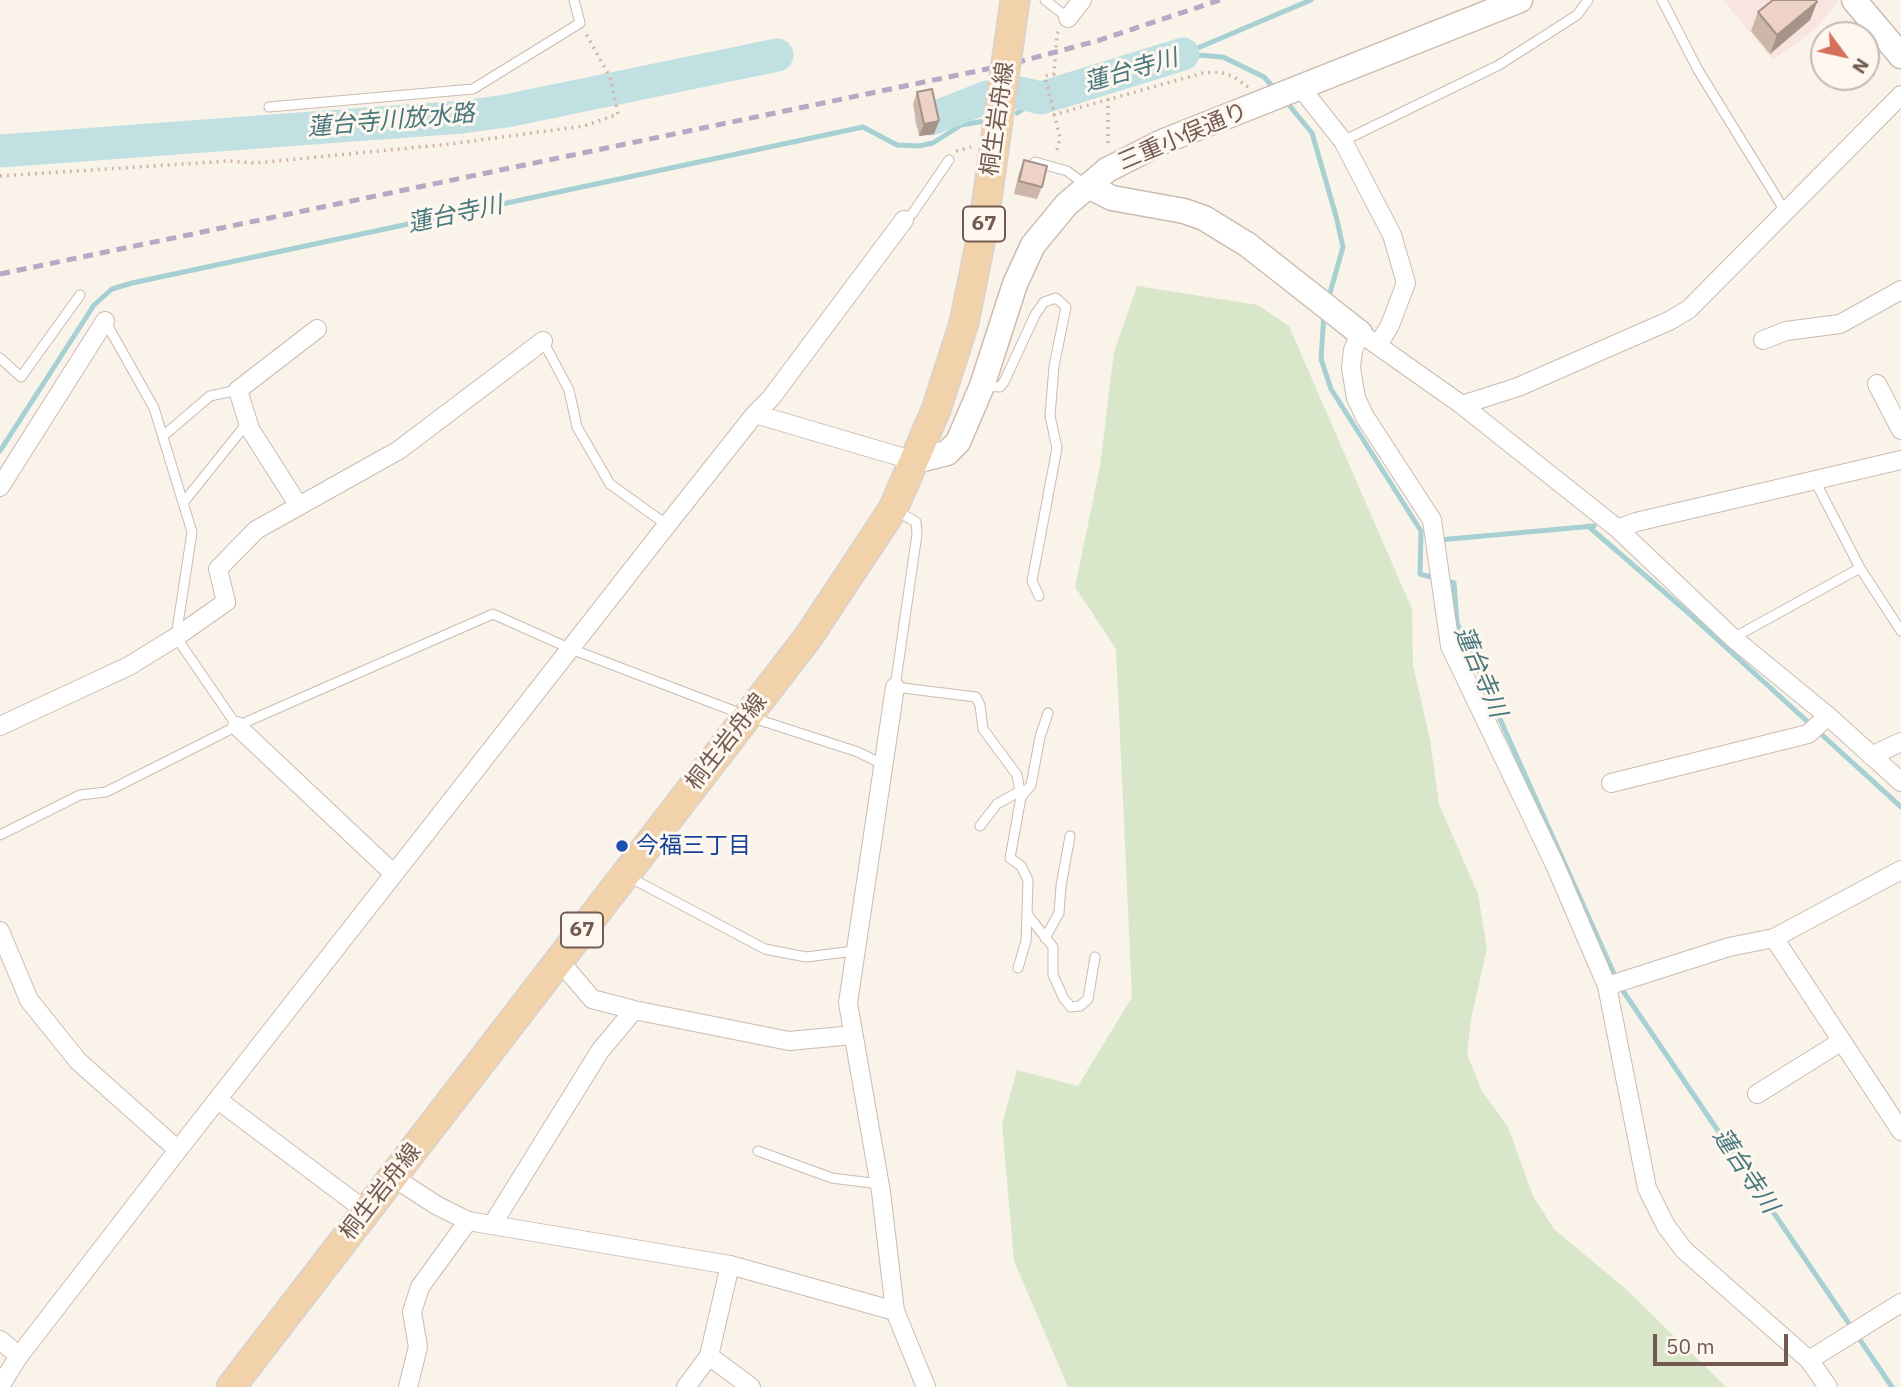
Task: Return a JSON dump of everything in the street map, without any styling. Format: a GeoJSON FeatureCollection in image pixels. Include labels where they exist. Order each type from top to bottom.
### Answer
{"type":"FeatureCollection","features":[{"type":"Feature","properties":{"kind":"main road","name":"三重小俣通り"},"geometry":{"type":"LineString","coordinates":[[915,461],[929,459],[952,449],[965,431],[1023,265],[1046,228],[1107,170],[1259,98],[1296,89],[1520,0]]}},
{"type":"Feature","properties":{"kind":"main road"},"geometry":{"type":"LineString","coordinates":[[1854,0],[1901,56]]}},
{"type":"Feature","properties":{"kind":"main road","name":"桐生岩舟線"},"geometry":{"type":"LineString","coordinates":[[231,1387],[809,636],[893,509],[951,369],[964,323],[983,229],[1014,7]]}},
{"type":"Feature","properties":{"kind":"main road"},"geometry":{"type":"LineString","coordinates":[[1088,186],[1112,198],[1184,211],[1205,218],[1248,245],[1369,339]]}},
{"type":"Feature","properties":{"kind":"street"},"geometry":{"type":"LineString","coordinates":[[1068,18],[1082,0]]}},
{"type":"Feature","properties":{"kind":"street"},"geometry":{"type":"LineString","coordinates":[[1296,89],[1343,141],[1392,236],[1406,283],[1390,325],[1353,350],[1351,368],[1356,398],[1365,417],[1432,520],[1450,646],[1555,865],[1607,986],[1647,1188],[1666,1226],[1684,1250],[1809,1360],[1828,1387]]}},
{"type":"Feature","properties":{"kind":"street"},"geometry":{"type":"LineString","coordinates":[[1462,405],[1518,387],[1671,320],[1689,309],[1901,95]]}},
{"type":"Feature","properties":{"kind":"street"},"geometry":{"type":"LineString","coordinates":[[0,1385],[19,1356],[178,1150],[667,525],[755,414],[771,398],[904,219]]}},
{"type":"Feature","properties":{"kind":"street"},"geometry":{"type":"LineString","coordinates":[[1763,340],[1786,331],[1840,324],[1901,290]]}},
{"type":"Feature","properties":{"kind":"street"},"geometry":{"type":"LineString","coordinates":[[0,487],[105,321]]}},
{"type":"Feature","properties":{"kind":"street"},"geometry":{"type":"LineString","coordinates":[[299,506],[248,422],[238,390],[317,329]]}},
{"type":"Feature","properties":{"kind":"street"},"geometry":{"type":"LineString","coordinates":[[1369,339],[1462,405],[1618,529],[1734,638],[1828,716],[1901,782]]}},
{"type":"Feature","properties":{"kind":"street"},"geometry":{"type":"LineString","coordinates":[[0,726],[129,666],[226,602],[218,569],[256,530],[399,450],[543,341]]}},
{"type":"Feature","properties":{"kind":"street"},"geometry":{"type":"LineString","coordinates":[[1877,384],[1901,430]]}},
{"type":"Feature","properties":{"kind":"street"},"geometry":{"type":"LineString","coordinates":[[755,414],[915,461]]}},
{"type":"Feature","properties":{"kind":"street"},"geometry":{"type":"LineString","coordinates":[[1618,529],[1636,522],[1901,460]]}},
{"type":"Feature","properties":{"kind":"street"},"geometry":{"type":"LineString","coordinates":[[895,687],[848,1003],[879,1184],[895,1311],[926,1387]]}},
{"type":"Feature","properties":{"kind":"street"},"geometry":{"type":"LineString","coordinates":[[1611,783],[1808,734],[1828,716]]}},
{"type":"Feature","properties":{"kind":"street"},"geometry":{"type":"LineString","coordinates":[[237,726],[394,874]]}},
{"type":"Feature","properties":{"kind":"street"},"geometry":{"type":"LineString","coordinates":[[1871,756],[1901,743]]}},
{"type":"Feature","properties":{"kind":"street"},"geometry":{"type":"LineString","coordinates":[[1607,986],[1729,947],[1774,938],[1901,870]]}},
{"type":"Feature","properties":{"kind":"street"},"geometry":{"type":"LineString","coordinates":[[0,931],[29,1000],[78,1062],[178,1150]]}},
{"type":"Feature","properties":{"kind":"street"},"geometry":{"type":"LineString","coordinates":[[1774,938],[1842,1041],[1894,1105],[1901,1131]]}},
{"type":"Feature","properties":{"kind":"street"},"geometry":{"type":"LineString","coordinates":[[559,960],[592,999],[634,1010],[789,1041],[853,1035]]}},
{"type":"Feature","properties":{"kind":"street"},"geometry":{"type":"LineString","coordinates":[[492,1225],[600,1051],[634,1010]]}},
{"type":"Feature","properties":{"kind":"street"},"geometry":{"type":"LineString","coordinates":[[1757,1094],[1842,1041]]}},
{"type":"Feature","properties":{"kind":"street"},"geometry":{"type":"LineString","coordinates":[[218,1100],[366,1211]]}},
{"type":"Feature","properties":{"kind":"street"},"geometry":{"type":"LineString","coordinates":[[393,1177],[436,1205],[468,1221],[730,1265],[895,1311]]}},
{"type":"Feature","properties":{"kind":"street"},"geometry":{"type":"LineString","coordinates":[[408,1387],[418,1347],[412,1312],[420,1287],[468,1221]]}},
{"type":"Feature","properties":{"kind":"street"},"geometry":{"type":"LineString","coordinates":[[686,1387],[709,1356],[730,1265]]}},
{"type":"Feature","properties":{"kind":"street"},"geometry":{"type":"LineString","coordinates":[[1809,1360],[1901,1303]]}},
{"type":"Feature","properties":{"kind":"street"},"geometry":{"type":"LineString","coordinates":[[0,1340],[19,1356]]}},
{"type":"Feature","properties":{"kind":"street"},"geometry":{"type":"LineString","coordinates":[[709,1356],[751,1387]]}},
{"type":"Feature","properties":{"kind":"lane"},"geometry":{"type":"LineString","coordinates":[[269,107],[473,89],[580,23],[574,0]]}},
{"type":"Feature","properties":{"kind":"lane"},"geometry":{"type":"LineString","coordinates":[[1045,0],[1068,18]]}},
{"type":"Feature","properties":{"kind":"lane"},"geometry":{"type":"LineString","coordinates":[[1343,141],[1499,65],[1577,15],[1588,0]]}},
{"type":"Feature","properties":{"kind":"lane"},"geometry":{"type":"LineString","coordinates":[[1662,0],[1698,70],[1785,211]]}},
{"type":"Feature","properties":{"kind":"lane"},"geometry":{"type":"LineString","coordinates":[[904,219],[912,214],[949,160]]}},
{"type":"Feature","properties":{"kind":"lane"},"geometry":{"type":"LineString","coordinates":[[1035,162],[1067,171],[1088,186]]}},
{"type":"Feature","properties":{"kind":"lane"},"geometry":{"type":"LineString","coordinates":[[0,358],[21,377],[80,295]]}},
{"type":"Feature","properties":{"kind":"lane"},"geometry":{"type":"LineString","coordinates":[[982,386],[1000,387],[1004,382],[1035,315],[1044,302],[1056,298],[1066,307],[1054,366],[1050,416],[1056,448],[1032,581],[1039,596]]}},
{"type":"Feature","properties":{"kind":"lane"},"geometry":{"type":"LineString","coordinates":[[105,321],[154,408],[192,532],[176,637],[237,726]]}},
{"type":"Feature","properties":{"kind":"lane"},"geometry":{"type":"LineString","coordinates":[[543,341],[569,390],[578,427],[610,484],[667,525]]}},
{"type":"Feature","properties":{"kind":"lane"},"geometry":{"type":"LineString","coordinates":[[163,436],[211,396],[238,390]]}},
{"type":"Feature","properties":{"kind":"lane"},"geometry":{"type":"LineString","coordinates":[[183,503],[248,422]]}},
{"type":"Feature","properties":{"kind":"lane"},"geometry":{"type":"LineString","coordinates":[[1814,479],[1860,568],[1901,631]]}},
{"type":"Feature","properties":{"kind":"lane"},"geometry":{"type":"LineString","coordinates":[[893,509],[916,522],[917,534],[895,687],[976,697],[981,705],[983,729],[1017,775],[1021,794],[1010,858],[1021,866],[1028,880],[1026,941],[1018,968]]}},
{"type":"Feature","properties":{"kind":"lane"},"geometry":{"type":"LineString","coordinates":[[1734,638],[1860,568]]}},
{"type":"Feature","properties":{"kind":"lane"},"geometry":{"type":"LineString","coordinates":[[0,835],[80,795],[106,792],[237,726],[493,614],[571,649],[747,716],[858,752],[882,764]]}},
{"type":"Feature","properties":{"kind":"lane"},"geometry":{"type":"LineString","coordinates":[[980,826],[997,804],[1021,794],[1031,785],[1040,737],[1048,713]]}},
{"type":"Feature","properties":{"kind":"lane"},"geometry":{"type":"LineString","coordinates":[[1045,938],[1059,913],[1070,836]]}},
{"type":"Feature","properties":{"kind":"lane"},"geometry":{"type":"LineString","coordinates":[[624,875],[765,949],[806,957],[854,951]]}},
{"type":"Feature","properties":{"kind":"lane"},"geometry":{"type":"LineString","coordinates":[[1027,914],[1053,947],[1053,975],[1063,999],[1071,1007],[1080,1006],[1088,999],[1095,957]]}},
{"type":"Feature","properties":{"kind":"lane"},"geometry":{"type":"LineString","coordinates":[[758,1151],[832,1178],[879,1184]]}},
{"type":"Feature","properties":{"kind":"path"},"geometry":{"type":"LineString","coordinates":[[1057,150],[1060,138],[1045,76],[1054,74],[1057,34],[1068,18]]}},
{"type":"Feature","properties":{"kind":"path"},"geometry":{"type":"LineString","coordinates":[[0,176],[229,161],[256,163],[450,144],[584,126],[618,114],[610,77],[580,23]]}},
{"type":"Feature","properties":{"kind":"path"},"geometry":{"type":"LineString","coordinates":[[1053,113],[1203,73],[1220,72],[1234,77],[1259,98]]}},
{"type":"Feature","properties":{"kind":"path"},"geometry":{"type":"LineString","coordinates":[[1108,99],[1109,152]]}},
{"type":"Feature","properties":{"kind":"shaded area"},"geometry":{"type":"Polygon","coordinates":[[[1723,0],[1836,0],[1838,3],[1822,21],[1810,21],[1810,33],[1773,60],[1723,0]]]}},
{"type":"Feature","properties":{"kind":"green space"},"geometry":{"type":"Polygon","coordinates":[[[1137,286],[1258,305],[1289,326],[1412,609],[1413,665],[1430,740],[1439,804],[1478,894],[1487,948],[1471,1019],[1467,1054],[1482,1091],[1508,1127],[1533,1196],[1554,1229],[1627,1290],[1726,1387],[1068,1387],[1014,1261],[1002,1124],[1017,1070],[1078,1086],[1132,997],[1116,649],[1075,587],[1100,466],[1114,352],[1137,286]]]}},
{"type":"Feature","properties":{"kind":"building"},"geometry":{"type":"Polygon","coordinates":[[[1773,0],[1817,2],[1777,35],[1758,12],[1773,0]]]}},
{"type":"Feature","properties":{"kind":"building"},"geometry":{"type":"Polygon","coordinates":[[[932,89],[939,121],[924,124],[917,92],[932,89]]]}},
{"type":"Feature","properties":{"kind":"building"},"geometry":{"type":"Polygon","coordinates":[[[1024,160],[1047,166],[1042,187],[1019,181],[1024,160]]]}},
{"type":"Feature","properties":{"kind":"waterway"},"geometry":{"type":"LineString","coordinates":[[1186,53],[1311,0]]}},
{"type":"Feature","properties":{"kind":"waterway","name":"蓮台寺川"},"geometry":{"type":"LineString","coordinates":[[1183,54],[1223,57],[1264,77],[1275,89]]}},
{"type":"Feature","properties":{"kind":"waterway","name":"蓮台寺川"},"geometry":{"type":"LineString","coordinates":[[1020,93],[1041,98],[1183,54]]}},
{"type":"Feature","properties":{"kind":"waterway","name":"蓮台寺川放水路"},"geometry":{"type":"LineString","coordinates":[[0,151],[462,117],[506,111],[777,55]]}},
{"type":"Feature","properties":{"kind":"waterway","name":"蓮台寺川"},"geometry":{"type":"LineString","coordinates":[[931,119],[987,97]]}},
{"type":"Feature","properties":{"kind":"waterway","name":"蓮台寺川"},"geometry":{"type":"LineString","coordinates":[[1017,113],[1041,98]]}},
{"type":"Feature","properties":{"kind":"waterway","name":"蓮台寺川"},"geometry":{"type":"LineString","coordinates":[[1284,99],[1312,133],[1343,247],[1328,300]]}},
{"type":"Feature","properties":{"kind":"waterway","name":"蓮台寺川"},"geometry":{"type":"LineString","coordinates":[[0,451],[94,305],[112,289],[863,127],[897,145],[919,146],[933,143],[961,125],[985,121]]}},
{"type":"Feature","properties":{"kind":"waterway","name":"蓮台寺川"},"geometry":{"type":"LineString","coordinates":[[1324,313],[1321,359],[1331,389],[1421,531],[1420,574],[1454,583],[1457,623],[1619,985],[1892,1387]]}},
{"type":"Feature","properties":{"kind":"waterway"},"geometry":{"type":"LineString","coordinates":[[1588,526],[1685,610],[1901,807]]}},
{"type":"Feature","properties":{"kind":"waterway"},"geometry":{"type":"LineString","coordinates":[[1439,540],[1594,526]]}},
{"type":"Feature","properties":{"kind":"railway"},"geometry":{"type":"LineString","coordinates":[[0,274],[1011,64],[1100,40],[1220,0]]}},
{"type":"Feature","properties":{"kind":"place","name":"今福三丁目"},"geometry":{"type":"Point","coordinates":[622,846]}}]}
